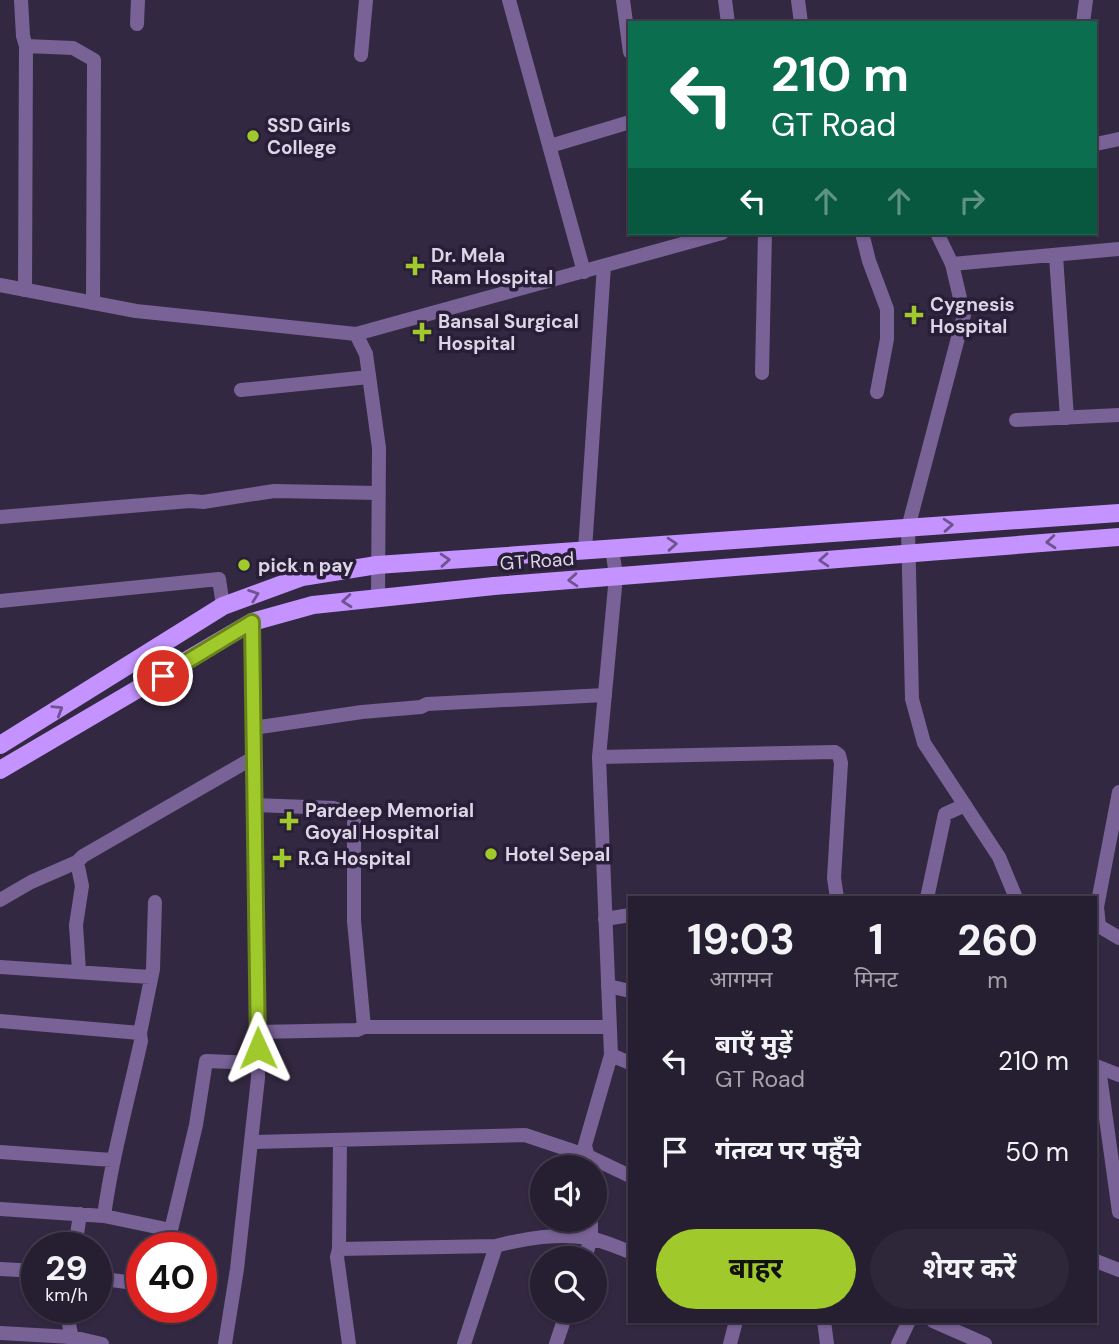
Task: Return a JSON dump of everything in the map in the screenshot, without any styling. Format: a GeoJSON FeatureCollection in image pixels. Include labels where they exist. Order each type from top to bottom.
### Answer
{"type":"FeatureCollection","features":[{"type":"Feature","properties":{"kind":"main road","name":"GT Road"},"geometry":{"type":"LineString","coordinates":[[0,746],[223,606],[302,577],[377,565],[1119,513]]}},
{"type":"Feature","properties":{"kind":"main road","name":"GT Road"},"geometry":{"type":"LineString","coordinates":[[0,770],[252,622],[313,605],[494,586],[1119,537]]}},
{"type":"Feature","properties":{"kind":"street"},"geometry":{"type":"LineString","coordinates":[[20,0],[26,46],[25,290]]}},
{"type":"Feature","properties":{"kind":"street"},"geometry":{"type":"LineString","coordinates":[[137,24],[138,0]]}},
{"type":"Feature","properties":{"kind":"street"},"geometry":{"type":"LineString","coordinates":[[361,55],[366,0]]}},
{"type":"Feature","properties":{"kind":"street"},"geometry":{"type":"LineString","coordinates":[[509,0],[584,272]]}},
{"type":"Feature","properties":{"kind":"street"},"geometry":{"type":"LineString","coordinates":[[623,0],[628,37]]}},
{"type":"Feature","properties":{"kind":"street"},"geometry":{"type":"LineString","coordinates":[[725,0],[729,21]]}},
{"type":"Feature","properties":{"kind":"street"},"geometry":{"type":"LineString","coordinates":[[798,0],[801,21]]}},
{"type":"Feature","properties":{"kind":"street"},"geometry":{"type":"LineString","coordinates":[[1083,21],[1086,0]]}},
{"type":"Feature","properties":{"kind":"street"},"geometry":{"type":"LineString","coordinates":[[26,46],[73,48],[94,60],[93,303]]}},
{"type":"Feature","properties":{"kind":"street"},"geometry":{"type":"LineString","coordinates":[[550,146],[628,123]]}},
{"type":"Feature","properties":{"kind":"street"},"geometry":{"type":"LineString","coordinates":[[1097,144],[1119,139]]}},
{"type":"Feature","properties":{"kind":"street"},"geometry":{"type":"LineString","coordinates":[[0,285],[136,311],[355,334],[715,235]]}},
{"type":"Feature","properties":{"kind":"street"},"geometry":{"type":"LineString","coordinates":[[762,373],[765,235]]}},
{"type":"Feature","properties":{"kind":"street"},"geometry":{"type":"LineString","coordinates":[[862,235],[887,309],[887,339],[877,392]]}},
{"type":"Feature","properties":{"kind":"street"},"geometry":{"type":"LineString","coordinates":[[938,235],[952,264],[964,315],[908,528],[912,699],[924,743],[999,857],[1015,896]]}},
{"type":"Feature","properties":{"kind":"street"},"geometry":{"type":"LineString","coordinates":[[952,264],[1119,250]]}},
{"type":"Feature","properties":{"kind":"street"},"geometry":{"type":"LineString","coordinates":[[1056,256],[1067,418]]}},
{"type":"Feature","properties":{"kind":"street"},"geometry":{"type":"LineString","coordinates":[[585,550],[604,267]]}},
{"type":"Feature","properties":{"kind":"street"},"geometry":{"type":"LineString","coordinates":[[355,334],[366,354],[379,448],[377,598]]}},
{"type":"Feature","properties":{"kind":"street"},"geometry":{"type":"LineString","coordinates":[[241,390],[369,377]]}},
{"type":"Feature","properties":{"kind":"street"},"geometry":{"type":"LineString","coordinates":[[1016,420],[1119,415]]}},
{"type":"Feature","properties":{"kind":"street"},"geometry":{"type":"LineString","coordinates":[[0,517],[203,502],[274,491],[378,493]]}},
{"type":"Feature","properties":{"kind":"street"},"geometry":{"type":"LineString","coordinates":[[587,1155],[585,1145],[611,1055],[599,757],[616,576],[612,548]]}},
{"type":"Feature","properties":{"kind":"street"},"geometry":{"type":"LineString","coordinates":[[0,601],[219,579],[223,606]]}},
{"type":"Feature","properties":{"kind":"street"},"geometry":{"type":"LineString","coordinates":[[225,1344],[237,1269],[258,1063],[252,622]]}},
{"type":"Feature","properties":{"kind":"street"},"geometry":{"type":"LineString","coordinates":[[253,728],[362,712],[421,707],[427,704],[605,695]]}},
{"type":"Feature","properties":{"kind":"street"},"geometry":{"type":"LineString","coordinates":[[599,757],[835,752],[841,763],[834,878],[837,896]]}},
{"type":"Feature","properties":{"kind":"street"},"geometry":{"type":"LineString","coordinates":[[0,900],[30,882],[77,862],[83,856],[253,758]]}},
{"type":"Feature","properties":{"kind":"street"},"geometry":{"type":"LineString","coordinates":[[1119,792],[1097,908],[1099,926],[1119,937]]}},
{"type":"Feature","properties":{"kind":"street"},"geometry":{"type":"LineString","coordinates":[[253,805],[334,808],[354,815],[354,921],[364,1027]]}},
{"type":"Feature","properties":{"kind":"street"},"geometry":{"type":"LineString","coordinates":[[927,896],[945,814],[965,805]]}},
{"type":"Feature","properties":{"kind":"street"},"geometry":{"type":"LineString","coordinates":[[77,862],[82,886],[76,925],[79,971]]}},
{"type":"Feature","properties":{"kind":"street"},"geometry":{"type":"LineString","coordinates":[[104,1216],[112,1160],[141,1041],[140,1033],[153,969],[155,902]]}},
{"type":"Feature","properties":{"kind":"street"},"geometry":{"type":"LineString","coordinates":[[605,919],[628,915]]}},
{"type":"Feature","properties":{"kind":"street"},"geometry":{"type":"LineString","coordinates":[[0,967],[150,977]]}},
{"type":"Feature","properties":{"kind":"street"},"geometry":{"type":"LineString","coordinates":[[608,986],[628,991]]}},
{"type":"Feature","properties":{"kind":"street"},"geometry":{"type":"LineString","coordinates":[[0,1021],[140,1033]]}},
{"type":"Feature","properties":{"kind":"street"},"geometry":{"type":"LineString","coordinates":[[257,1032],[357,1030],[364,1027],[609,1027]]}},
{"type":"Feature","properties":{"kind":"street"},"geometry":{"type":"LineString","coordinates":[[611,1055],[628,1062]]}},
{"type":"Feature","properties":{"kind":"street"},"geometry":{"type":"LineString","coordinates":[[0,1209],[104,1216],[171,1230],[196,1125],[206,1061],[258,1063]]}},
{"type":"Feature","properties":{"kind":"street"},"geometry":{"type":"LineString","coordinates":[[1119,1075],[1097,1067],[1119,1212]]}},
{"type":"Feature","properties":{"kind":"street"},"geometry":{"type":"LineString","coordinates":[[251,1142],[525,1135],[572,1155]]}},
{"type":"Feature","properties":{"kind":"street"},"geometry":{"type":"LineString","coordinates":[[340,1140],[337,1257],[349,1344]]}},
{"type":"Feature","properties":{"kind":"street"},"geometry":{"type":"LineString","coordinates":[[0,1152],[112,1160]]}},
{"type":"Feature","properties":{"kind":"street"},"geometry":{"type":"LineString","coordinates":[[607,1168],[628,1175]]}},
{"type":"Feature","properties":{"kind":"street"},"geometry":{"type":"LineString","coordinates":[[77,1232],[80,1214]]}},
{"type":"Feature","properties":{"kind":"street"},"geometry":{"type":"LineString","coordinates":[[588,1246],[591,1232]]}},
{"type":"Feature","properties":{"kind":"street"},"geometry":{"type":"LineString","coordinates":[[339,1249],[496,1246],[514,1241],[570,1237],[591,1238],[628,1251]]}},
{"type":"Feature","properties":{"kind":"street"},"geometry":{"type":"LineString","coordinates":[[464,1344],[496,1246]]}},
{"type":"Feature","properties":{"kind":"street"},"geometry":{"type":"LineString","coordinates":[[1097,1261],[1119,1270]]}},
{"type":"Feature","properties":{"kind":"street"},"geometry":{"type":"LineString","coordinates":[[0,1269],[21,1270]]}},
{"type":"Feature","properties":{"kind":"street"},"geometry":{"type":"LineString","coordinates":[[69,1323],[73,1341]]}},
{"type":"Feature","properties":{"kind":"street"},"geometry":{"type":"LineString","coordinates":[[556,1344],[563,1323]]}},
{"type":"Feature","properties":{"kind":"street"},"geometry":{"type":"LineString","coordinates":[[730,1344],[735,1323]]}},
{"type":"Feature","properties":{"kind":"street"},"geometry":{"type":"LineString","coordinates":[[824,1323],[827,1344]]}},
{"type":"Feature","properties":{"kind":"street"},"geometry":{"type":"LineString","coordinates":[[898,1344],[908,1323]]}},
{"type":"Feature","properties":{"kind":"street"},"geometry":{"type":"LineString","coordinates":[[938,1323],[985,1344]]}},
{"type":"Feature","properties":{"kind":"street"},"geometry":{"type":"LineString","coordinates":[[0,1334],[102,1344]]}},
{"type":"Feature","properties":{"kind":"place","name":"SSD Girls College"},"geometry":{"type":"Point","coordinates":[253,136]}},
{"type":"Feature","properties":{"kind":"place","name":"Dr. Mela Ram Hospital"},"geometry":{"type":"Point","coordinates":[415,266]}},
{"type":"Feature","properties":{"kind":"place","name":"Cygnesis Hospital"},"geometry":{"type":"Point","coordinates":[914,315]}},
{"type":"Feature","properties":{"kind":"place","name":"Bansal Surgical Hospital"},"geometry":{"type":"Point","coordinates":[422,332]}},
{"type":"Feature","properties":{"kind":"place","name":"pick n pay"},"geometry":{"type":"Point","coordinates":[244,565]}},
{"type":"Feature","properties":{"kind":"place","name":"Pardeep Memorial Goyal Hospital"},"geometry":{"type":"Point","coordinates":[289,821]}},
{"type":"Feature","properties":{"kind":"place","name":"Hotel Sepal"},"geometry":{"type":"Point","coordinates":[491,854]}},
{"type":"Feature","properties":{"kind":"place","name":"R.G Hospital"},"geometry":{"type":"Point","coordinates":[282,858]}},
{"type":"Feature","properties":{"kind":"route"},"geometry":{"type":"LineString","coordinates":[[163,676],[252,622],[258,1048]]}}]}
